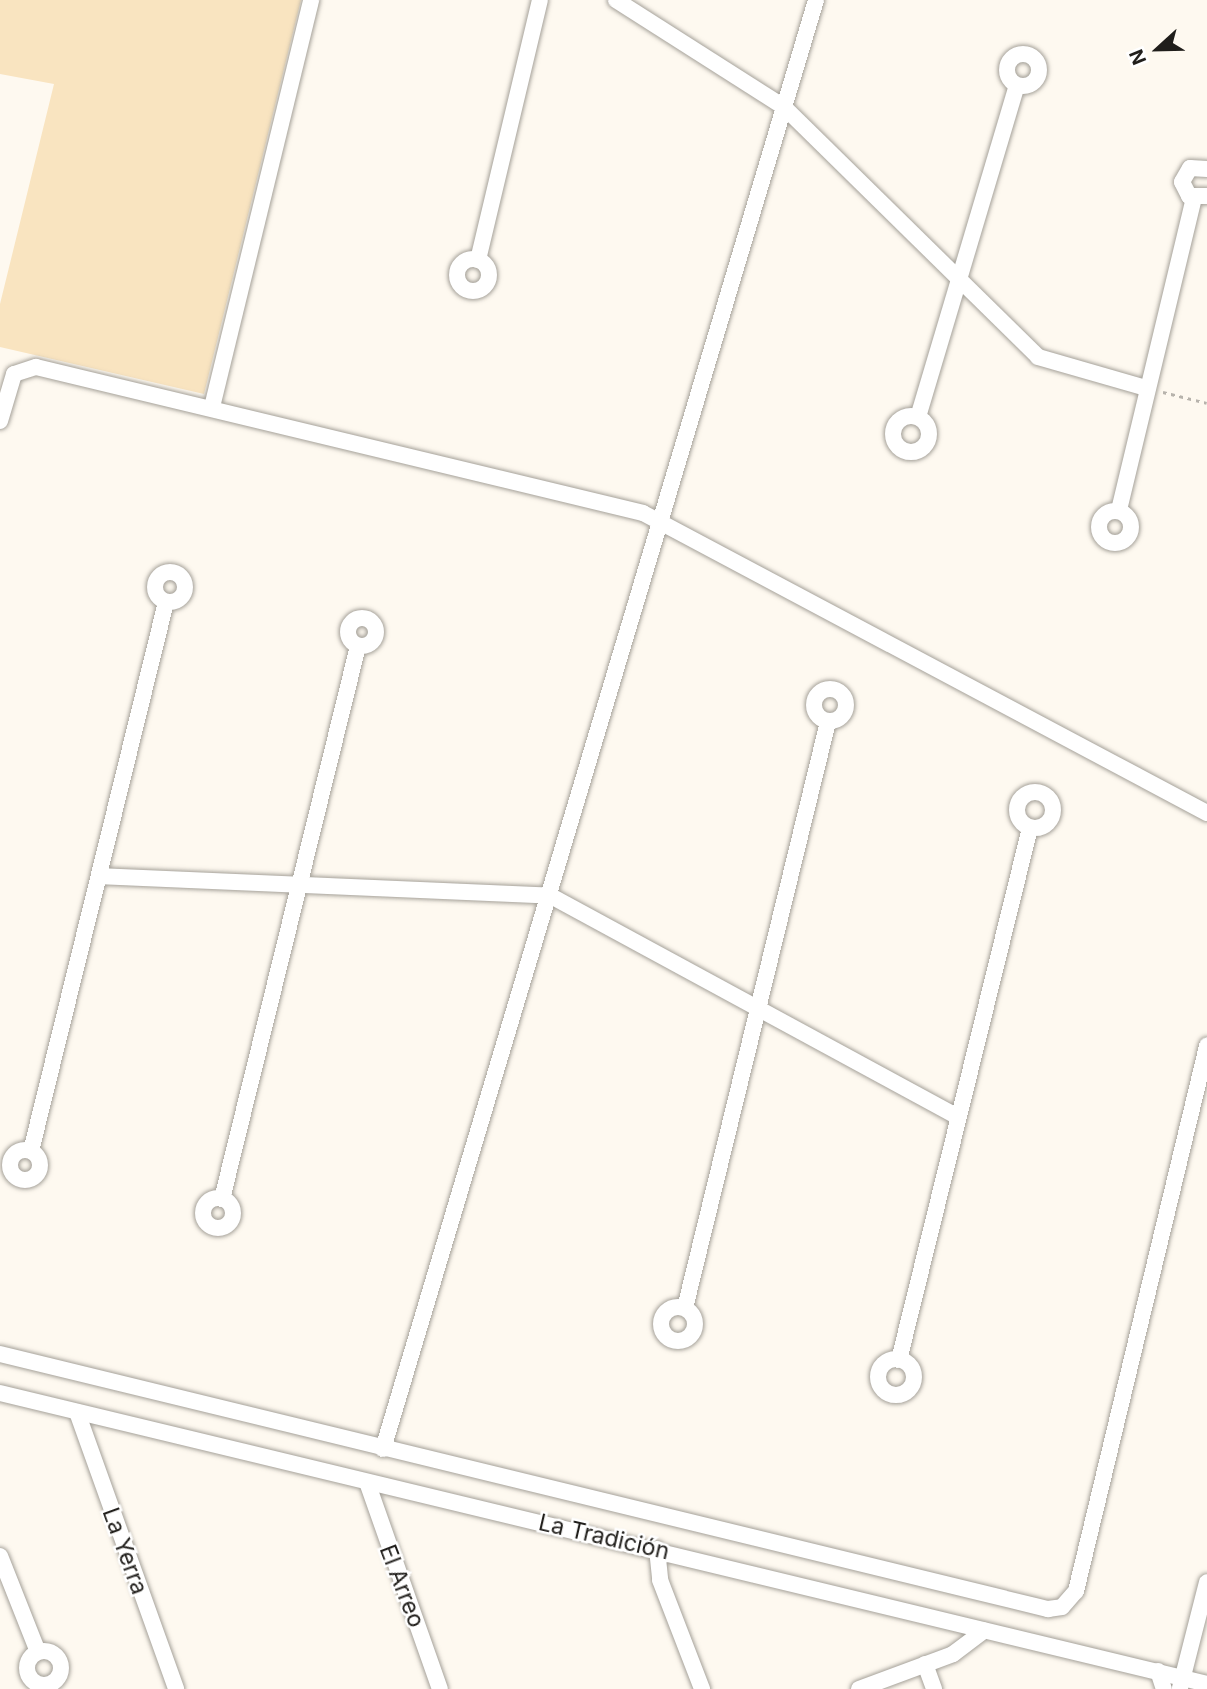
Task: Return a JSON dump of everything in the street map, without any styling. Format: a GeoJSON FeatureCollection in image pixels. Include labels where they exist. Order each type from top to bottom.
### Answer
{"type":"FeatureCollection","features":[{"type":"Feature","properties":{"kind":"street"},"geometry":{"type":"LineString","coordinates":[[212,407],[311,0]]}},
{"type":"Feature","properties":{"kind":"street"},"geometry":{"type":"LineString","coordinates":[[478,260],[540,0]]}},
{"type":"Feature","properties":{"kind":"street"},"geometry":{"type":"LineString","coordinates":[[616,0],[784,107],[956,283],[1038,358],[1146,388]]}},
{"type":"Feature","properties":{"kind":"street"},"geometry":{"type":"LineString","coordinates":[[383,1449],[551,896],[816,0]]}},
{"type":"Feature","properties":{"kind":"street"},"geometry":{"type":"LineString","coordinates":[[918,417],[1017,85]]}},
{"type":"Feature","properties":{"kind":"street"},"geometry":{"type":"LineString","coordinates":[[1119,510],[1146,388],[1200,197],[1185,192],[1183,177],[1195,166],[1207,169]]}},
{"type":"Feature","properties":{"kind":"street"},"geometry":{"type":"LineString","coordinates":[[0,421],[14,374],[29,367],[212,407],[663,519],[1207,813]]}},
{"type":"Feature","properties":{"kind":"street"},"geometry":{"type":"LineString","coordinates":[[31,1151],[166,602]]}},
{"type":"Feature","properties":{"kind":"street"},"geometry":{"type":"LineString","coordinates":[[222,1199],[358,646]]}},
{"type":"Feature","properties":{"kind":"street"},"geometry":{"type":"LineString","coordinates":[[685,1308],[756,1008],[828,722]]}},
{"type":"Feature","properties":{"kind":"street"},"geometry":{"type":"LineString","coordinates":[[900,1360],[957,1116],[1030,828]]}},
{"type":"Feature","properties":{"kind":"street"},"geometry":{"type":"LineString","coordinates":[[99,876],[551,896],[957,1116]]}},
{"type":"Feature","properties":{"kind":"street"},"geometry":{"type":"LineString","coordinates":[[0,1354],[1048,1609],[1062,1607],[1076,1591],[1207,1046]]}},
{"type":"Feature","properties":{"kind":"street","name":"La Tradición"},"geometry":{"type":"LineString","coordinates":[[0,1393],[1158,1671],[1181,1684],[1207,1684]]}},
{"type":"Feature","properties":{"kind":"street","name":"La Yerra"},"geometry":{"type":"LineString","coordinates":[[77,1412],[177,1689]]}},
{"type":"Feature","properties":{"kind":"street","name":"El Arreo"},"geometry":{"type":"LineString","coordinates":[[367,1482],[440,1689]]}},
{"type":"Feature","properties":{"kind":"street"},"geometry":{"type":"LineString","coordinates":[[657,1549],[660,1580],[702,1689]]}},
{"type":"Feature","properties":{"kind":"street"},"geometry":{"type":"LineString","coordinates":[[0,1556],[38,1653]]}},
{"type":"Feature","properties":{"kind":"street"},"geometry":{"type":"LineString","coordinates":[[1181,1684],[1207,1581]]}},
{"type":"Feature","properties":{"kind":"street"},"geometry":{"type":"LineString","coordinates":[[859,1689],[967,1646],[984,1631]]}},
{"type":"Feature","properties":{"kind":"street"},"geometry":{"type":"LineString","coordinates":[[925,1664],[934,1689]]}},
{"type":"Feature","properties":{"kind":"street"},"geometry":{"type":"LineString","coordinates":[[1158,1671],[1164,1689]]}},
{"type":"Feature","properties":{"kind":"path"},"geometry":{"type":"LineString","coordinates":[[1146,388],[1207,402]]}},
{"type":"Feature","properties":{"kind":"shaded area"},"geometry":{"type":"Polygon","coordinates":[[[0,0],[301,0],[204,394],[0,347],[0,304],[54,84],[0,74],[0,0]]]}}]}
